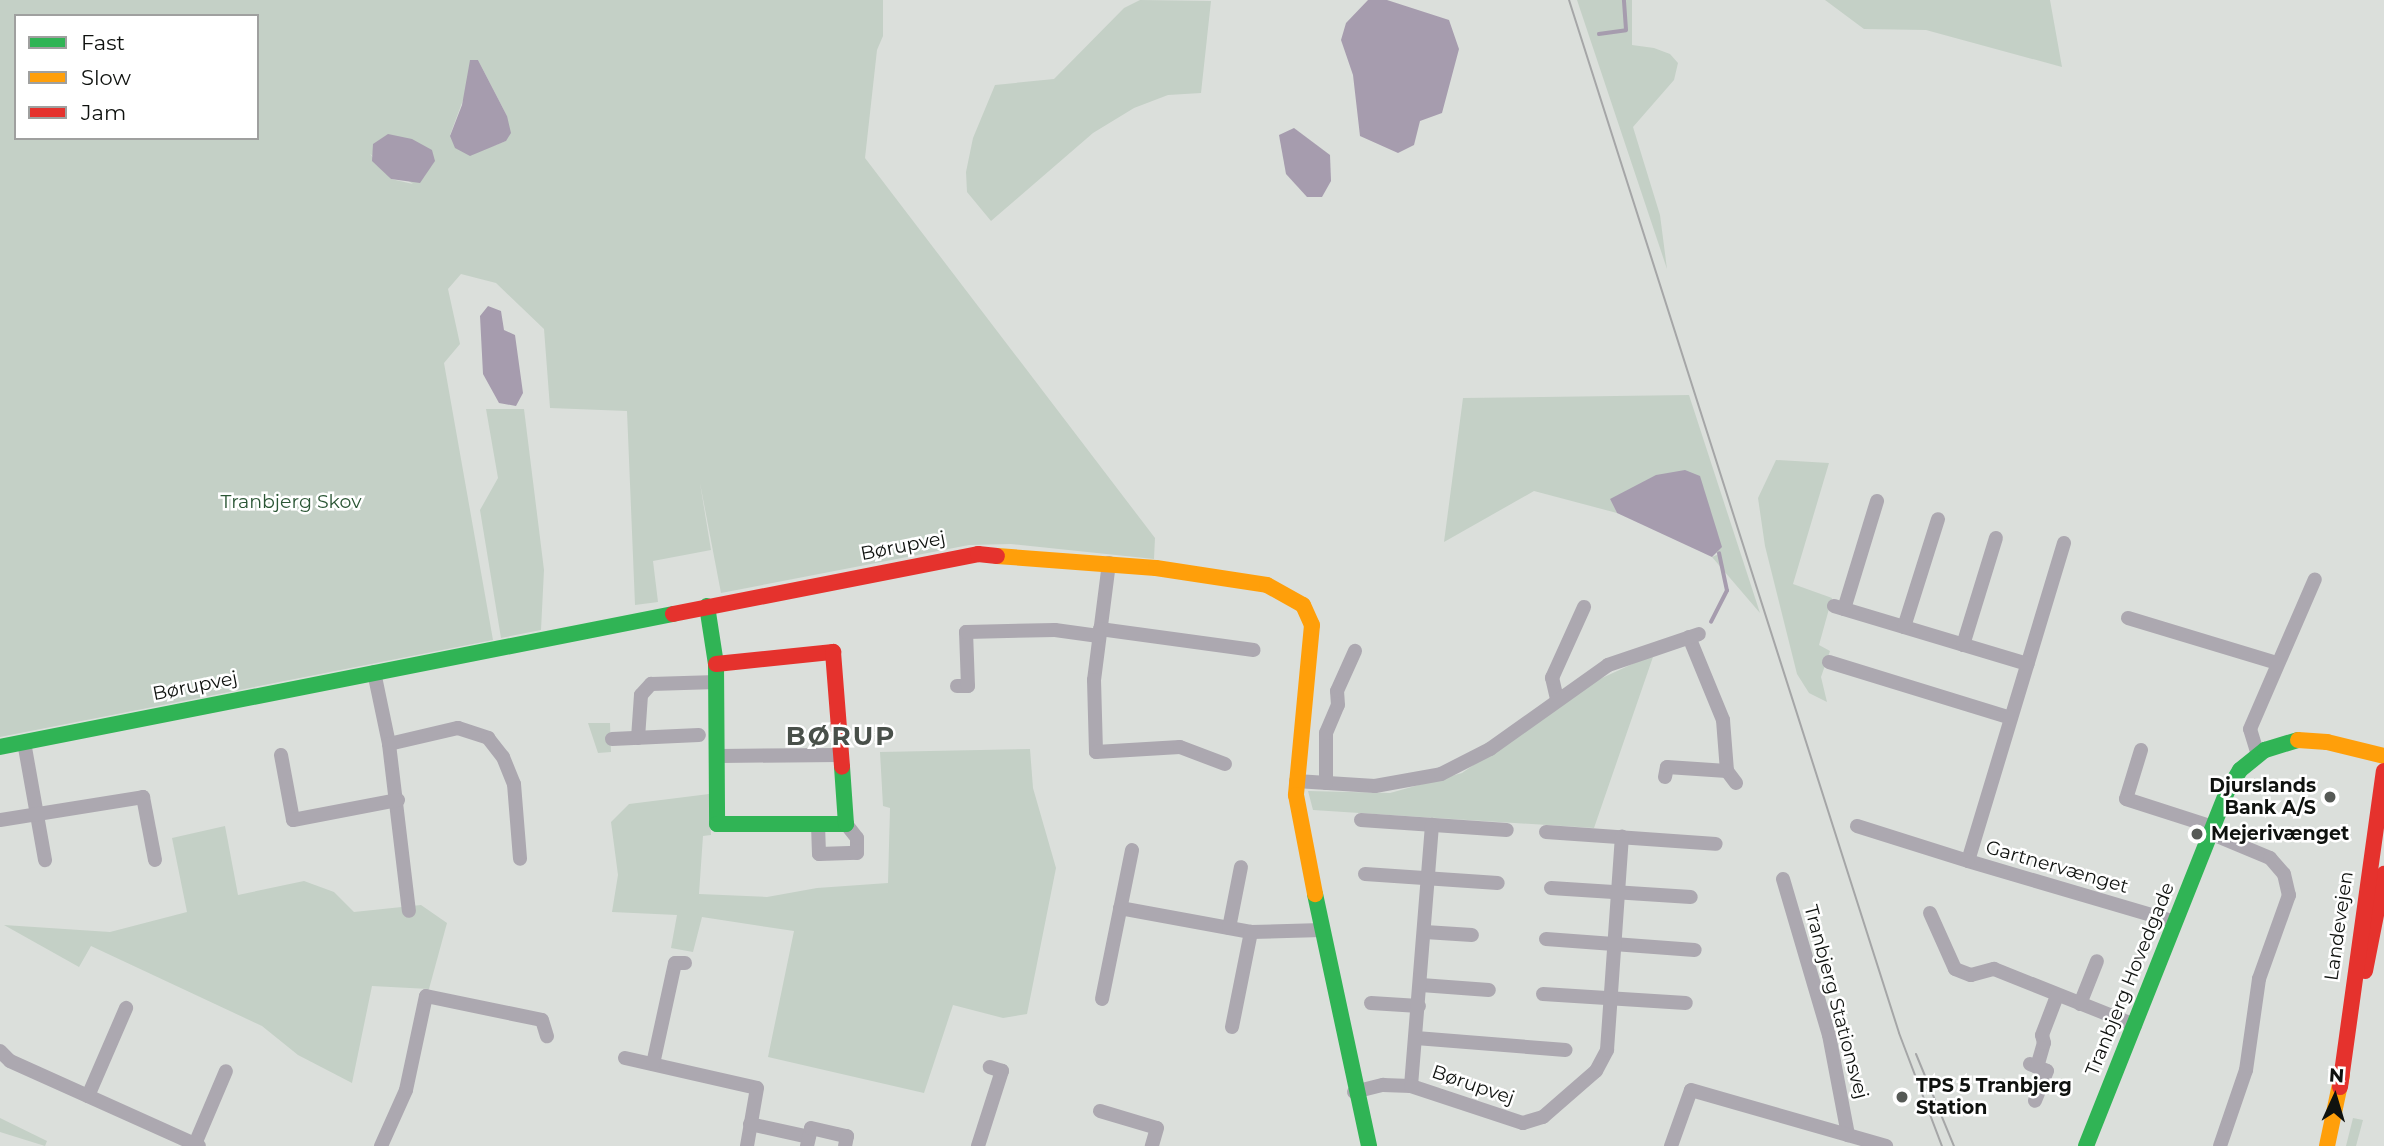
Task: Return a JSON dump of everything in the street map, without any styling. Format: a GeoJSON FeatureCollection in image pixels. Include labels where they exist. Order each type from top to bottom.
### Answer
{"type":"FeatureCollection","features":[{"type":"Feature","properties":{"kind":"street"},"geometry":{"type":"LineString","coordinates":[[1877,501],[1839,607],[2027,664]]}},
{"type":"Feature","properties":{"kind":"street"},"geometry":{"type":"LineString","coordinates":[[1904,627],[1938,519]]}},
{"type":"Feature","properties":{"kind":"street"},"geometry":{"type":"LineString","coordinates":[[1963,645],[1996,538]]}},
{"type":"Feature","properties":{"kind":"street","name":"Gartnervænget"},"geometry":{"type":"LineString","coordinates":[[1968,861],[2064,542]]}},
{"type":"Feature","properties":{"kind":"street","name":"Børupvej"},"geometry":{"type":"LineString","coordinates":[[0,747],[978,554],[1109,563],[1260,583],[1285,591],[1303,605],[1314,638],[1296,781],[1354,1091],[1369,1146]]}},
{"type":"Feature","properties":{"kind":"street"},"geometry":{"type":"LineString","coordinates":[[1109,563],[1094,680],[1096,752],[1180,747],[1225,764]]}},
{"type":"Feature","properties":{"kind":"street"},"geometry":{"type":"LineString","coordinates":[[2258,755],[2249,736],[2277,663],[2315,579]]}},
{"type":"Feature","properties":{"kind":"street"},"geometry":{"type":"LineString","coordinates":[[707,606],[717,682],[717,824],[846,824]]}},
{"type":"Feature","properties":{"kind":"street"},"geometry":{"type":"LineString","coordinates":[[1557,699],[1552,678],[1584,607]]}},
{"type":"Feature","properties":{"kind":"street"},"geometry":{"type":"LineString","coordinates":[[2129,618],[2277,663]]}},
{"type":"Feature","properties":{"kind":"street"},"geometry":{"type":"LineString","coordinates":[[957,686],[968,686],[966,632],[1100,632],[1254,650]]}},
{"type":"Feature","properties":{"kind":"street"},"geometry":{"type":"LineString","coordinates":[[1296,781],[1375,786],[1441,774],[1490,750],[1557,699],[1608,666],[1694,636],[1723,720],[1732,777],[1667,767],[1665,777]]}},
{"type":"Feature","properties":{"kind":"street"},"geometry":{"type":"LineString","coordinates":[[1326,783],[1326,733],[1338,705],[1337,691],[1355,651]]}},
{"type":"Feature","properties":{"kind":"street"},"geometry":{"type":"LineString","coordinates":[[716,664],[833,652],[839,755],[844,764],[846,824],[857,838],[857,853],[818,854],[818,825]]}},
{"type":"Feature","properties":{"kind":"street"},"geometry":{"type":"LineString","coordinates":[[1829,662],[2011,718]]}},
{"type":"Feature","properties":{"kind":"street"},"geometry":{"type":"LineString","coordinates":[[374,672],[398,800],[409,911]]}},
{"type":"Feature","properties":{"kind":"street"},"geometry":{"type":"LineString","coordinates":[[638,738],[641,695],[651,684],[717,682]]}},
{"type":"Feature","properties":{"kind":"street"},"geometry":{"type":"LineString","coordinates":[[389,744],[458,728],[488,738],[503,757],[514,784],[520,859]]}},
{"type":"Feature","properties":{"kind":"street"},"geometry":{"type":"LineString","coordinates":[[612,739],[699,735]]}},
{"type":"Feature","properties":{"kind":"street","name":"Tranbjerg Hovedgade"},"geometry":{"type":"LineString","coordinates":[[2086,1146],[2234,778],[2258,755],[2293,740],[2350,746],[2384,746]]}},
{"type":"Feature","properties":{"kind":"street"},"geometry":{"type":"LineString","coordinates":[[24,742],[45,860]]}},
{"type":"Feature","properties":{"kind":"street","name":"Tranbjerg Hovedgade"},"geometry":{"type":"LineString","coordinates":[[2350,746],[2384,756]]}},
{"type":"Feature","properties":{"kind":"street"},"geometry":{"type":"LineString","coordinates":[[2141,750],[2126,799],[2212,830],[2270,858],[2284,874],[2289,895],[2259,979],[2246,1070],[2220,1146]]}},
{"type":"Feature","properties":{"kind":"street"},"geometry":{"type":"LineString","coordinates":[[281,755],[293,820],[398,800]]}},
{"type":"Feature","properties":{"kind":"street"},"geometry":{"type":"LineString","coordinates":[[719,756],[839,755]]}},
{"type":"Feature","properties":{"kind":"street","name":"Landevejen"},"geometry":{"type":"LineString","coordinates":[[2340,1087],[2384,771]]}},
{"type":"Feature","properties":{"kind":"street"},"geometry":{"type":"LineString","coordinates":[[0,820],[143,797],[155,860]]}},
{"type":"Feature","properties":{"kind":"street"},"geometry":{"type":"LineString","coordinates":[[1360,820],[1507,830]]}},
{"type":"Feature","properties":{"kind":"street","name":"Børupvej"},"geometry":{"type":"LineString","coordinates":[[1411,1086],[1432,825]]}},
{"type":"Feature","properties":{"kind":"street","name":"Gartnervænget"},"geometry":{"type":"LineString","coordinates":[[1857,827],[2175,922]]}},
{"type":"Feature","properties":{"kind":"street"},"geometry":{"type":"LineString","coordinates":[[1546,832],[1716,844]]}},
{"type":"Feature","properties":{"kind":"street","name":"Børupvej"},"geometry":{"type":"LineString","coordinates":[[1354,1091],[1383,1085],[1411,1086],[1511,1121],[1534,1121],[1604,1060],[1622,837]]}},
{"type":"Feature","properties":{"kind":"street"},"geometry":{"type":"LineString","coordinates":[[1102,999],[1132,850]]}},
{"type":"Feature","properties":{"kind":"street"},"geometry":{"type":"LineString","coordinates":[[1229,928],[1241,867]]}},
{"type":"Feature","properties":{"kind":"street"},"geometry":{"type":"LineString","coordinates":[[1365,874],[1498,883]]}},
{"type":"Feature","properties":{"kind":"street","name":"Landevejen"},"geometry":{"type":"LineString","coordinates":[[2327,1146],[2384,874]]}},
{"type":"Feature","properties":{"kind":"street","name":"Tranbjerg Stationsvej"},"geometry":{"type":"LineString","coordinates":[[1783,880],[1829,1035],[1848,1135]]}},
{"type":"Feature","properties":{"kind":"street"},"geometry":{"type":"LineString","coordinates":[[1551,888],[1691,897]]}},
{"type":"Feature","properties":{"kind":"street"},"geometry":{"type":"LineString","coordinates":[[1120,908],[1251,932],[1322,930]]}},
{"type":"Feature","properties":{"kind":"street"},"geometry":{"type":"LineString","coordinates":[[1930,914],[1955,969],[1971,975],[1994,969],[2135,1025]]}},
{"type":"Feature","properties":{"kind":"street"},"geometry":{"type":"LineString","coordinates":[[1938,930],[1952,924]]}},
{"type":"Feature","properties":{"kind":"street"},"geometry":{"type":"LineString","coordinates":[[1232,1027],[1251,932]]}},
{"type":"Feature","properties":{"kind":"street"},"geometry":{"type":"LineString","coordinates":[[1424,932],[1472,935]]}},
{"type":"Feature","properties":{"kind":"street"},"geometry":{"type":"LineString","coordinates":[[1546,939],[1695,950]]}},
{"type":"Feature","properties":{"kind":"street"},"geometry":{"type":"LineString","coordinates":[[2080,1004],[2097,961]]}},
{"type":"Feature","properties":{"kind":"street"},"geometry":{"type":"LineString","coordinates":[[653,1064],[675,962],[685,964]]}},
{"type":"Feature","properties":{"kind":"street"},"geometry":{"type":"LineString","coordinates":[[1420,985],[1489,990]]}},
{"type":"Feature","properties":{"kind":"street"},"geometry":{"type":"LineString","coordinates":[[1543,994],[1686,1003]]}},
{"type":"Feature","properties":{"kind":"street"},"geometry":{"type":"LineString","coordinates":[[381,1146],[406,1090],[426,996],[542,1020],[547,1036]]}},
{"type":"Feature","properties":{"kind":"street"},"geometry":{"type":"LineString","coordinates":[[2035,1101],[2047,1071],[2033,1065],[2044,1043],[2042,1034],[2057,996]]}},
{"type":"Feature","properties":{"kind":"street"},"geometry":{"type":"LineString","coordinates":[[1371,1003],[1419,1006]]}},
{"type":"Feature","properties":{"kind":"street"},"geometry":{"type":"LineString","coordinates":[[88,1096],[126,1008]]}},
{"type":"Feature","properties":{"kind":"street","name":"Børupvej"},"geometry":{"type":"LineString","coordinates":[[1416,1038],[1566,1049]]}},
{"type":"Feature","properties":{"kind":"street"},"geometry":{"type":"LineString","coordinates":[[0,1051],[10,1061],[197,1145],[226,1071]]}},
{"type":"Feature","properties":{"kind":"street"},"geometry":{"type":"LineString","coordinates":[[625,1058],[757,1088],[747,1146]]}},
{"type":"Feature","properties":{"kind":"street"},"geometry":{"type":"LineString","coordinates":[[978,1146],[1002,1071],[990,1067]]}},
{"type":"Feature","properties":{"kind":"street"},"geometry":{"type":"LineString","coordinates":[[1671,1146],[1692,1090],[1886,1146]]}},
{"type":"Feature","properties":{"kind":"street"},"geometry":{"type":"LineString","coordinates":[[1100,1111],[1157,1128],[1152,1146]]}},
{"type":"Feature","properties":{"kind":"street"},"geometry":{"type":"LineString","coordinates":[[750,1124],[808,1142],[811,1128],[847,1136],[845,1146]]}},
{"type":"Feature","properties":{"kind":"green space","name":"Tranbjerg Skov"},"geometry":{"type":"Polygon","coordinates":[[[0,0],[883,0],[883,36],[877,50],[865,158],[1155,538],[1154,559],[1011,544],[969,545],[721,593],[700,483],[711,550],[653,561],[658,602],[635,605],[627,411],[550,408],[544,329],[496,283],[461,274],[448,289],[460,344],[444,363],[493,640],[0,737],[0,0]],[[478,60],[450,135],[493,146],[506,141],[507,116],[478,60]],[[370,154],[391,179],[413,184],[370,154]]]}},
{"type":"Feature","properties":{"kind":"green space"},"geometry":{"type":"Polygon","coordinates":[[[1140,0],[1211,1],[1201,93],[1168,95],[1134,108],[1093,133],[991,221],[967,192],[966,172],[973,138],[995,85],[1054,79],[1124,8],[1140,0]]]}},
{"type":"Feature","properties":{"kind":"green space"},"geometry":{"type":"Polygon","coordinates":[[[1577,0],[1632,0],[1632,45],[1654,48],[1670,54],[1678,63],[1674,80],[1633,127],[1660,215],[1667,269],[1577,0]]]}},
{"type":"Feature","properties":{"kind":"green space"},"geometry":{"type":"Polygon","coordinates":[[[1825,0],[2050,0],[2062,67],[1926,30],[1864,29],[1825,0]]]}},
{"type":"Feature","properties":{"kind":"green space"},"geometry":{"type":"Polygon","coordinates":[[[1689,395],[1760,613],[1712,557],[1719,554],[1610,499],[1617,513],[1534,491],[1444,542],[1463,398],[1689,395]]]}},
{"type":"Feature","properties":{"kind":"green space"},"geometry":{"type":"Polygon","coordinates":[[[486,409],[524,409],[544,570],[541,630],[501,638],[480,510],[498,478],[486,409]]]}},
{"type":"Feature","properties":{"kind":"green space"},"geometry":{"type":"Polygon","coordinates":[[[1776,460],[1829,463],[1793,584],[1832,598],[1819,645],[1830,651],[1821,677],[1827,702],[1809,693],[1797,674],[1765,546],[1758,498],[1776,460]]]}},
{"type":"Feature","properties":{"kind":"green space"},"geometry":{"type":"Polygon","coordinates":[[[1654,654],[1594,828],[1313,810],[1308,791],[1390,793],[1462,773],[1589,684],[1654,654]]]}},
{"type":"Feature","properties":{"kind":"green space"},"geometry":{"type":"Polygon","coordinates":[[[588,723],[610,723],[611,752],[598,753],[588,723]]]}},
{"type":"Feature","properties":{"kind":"green space"},"geometry":{"type":"Polygon","coordinates":[[[1030,749],[1033,788],[1056,868],[1027,1014],[1003,1018],[953,1005],[924,1093],[768,1057],[794,931],[702,917],[693,952],[671,948],[677,915],[612,912],[618,875],[611,822],[629,804],[709,794],[711,835],[703,836],[699,894],[767,897],[817,888],[888,883],[890,808],[883,806],[880,752],[1030,749]]]}},
{"type":"Feature","properties":{"kind":"green space"},"geometry":{"type":"Polygon","coordinates":[[[225,826],[238,895],[304,881],[334,892],[354,912],[421,905],[447,923],[429,989],[372,986],[352,1083],[298,1055],[262,1026],[91,946],[79,967],[4,925],[110,932],[187,912],[172,838],[225,826]]]}},
{"type":"Feature","properties":{"kind":"green space"},"geometry":{"type":"Polygon","coordinates":[[[0,1118],[47,1141],[45,1146],[0,1132],[0,1118]]]}},
{"type":"Feature","properties":{"kind":"green space"},"geometry":{"type":"Polygon","coordinates":[[[2353,1118],[2363,1120],[2356,1146],[2346,1146],[2353,1118]]]}},
{"type":"Feature","properties":{"kind":"shaded area"},"geometry":{"type":"Polygon","coordinates":[[[1368,0],[1387,0],[1449,20],[1459,49],[1442,113],[1420,121],[1414,145],[1398,153],[1360,136],[1353,75],[1341,40],[1346,23],[1368,0]]]}},
{"type":"Feature","properties":{"kind":"shaded area"},"geometry":{"type":"Polygon","coordinates":[[[470,60],[478,60],[507,116],[511,133],[506,141],[470,156],[455,148],[450,136],[462,105],[470,60]]]}},
{"type":"Feature","properties":{"kind":"shaded area"},"geometry":{"type":"Polygon","coordinates":[[[1294,128],[1330,155],[1331,181],[1322,197],[1307,197],[1286,174],[1279,135],[1294,128]]]}},
{"type":"Feature","properties":{"kind":"shaded area"},"geometry":{"type":"Polygon","coordinates":[[[388,134],[412,139],[432,150],[435,161],[420,183],[391,179],[372,161],[373,144],[388,134]]]}},
{"type":"Feature","properties":{"kind":"shaded area"},"geometry":{"type":"Polygon","coordinates":[[[488,306],[501,311],[504,330],[515,335],[523,393],[516,406],[499,403],[483,374],[480,316],[488,306]]]}},
{"type":"Feature","properties":{"kind":"shaded area"},"geometry":{"type":"Polygon","coordinates":[[[1685,470],[1700,476],[1722,547],[1712,557],[1617,513],[1610,499],[1656,475],[1685,470]]]}},
{"type":"Feature","properties":{"kind":"waterway"},"geometry":{"type":"LineString","coordinates":[[1599,34],[1626,30],[1624,0]]}},
{"type":"Feature","properties":{"kind":"waterway"},"geometry":{"type":"LineString","coordinates":[[1711,622],[1727,591],[1719,554]]}},
{"type":"Feature","properties":{"kind":"tram line"},"geometry":{"type":"LineString","coordinates":[[1569,0],[1899,1033],[1942,1146]]}},
{"type":"Feature","properties":{"kind":"tram line"},"geometry":{"type":"LineString","coordinates":[[1916,1054],[1954,1146]]}},
{"type":"Feature","properties":{"kind":"traffic: fast"},"geometry":{"type":"LineString","coordinates":[[707,606],[716,664],[717,824],[846,824],[842,767]]}},
{"type":"Feature","properties":{"kind":"traffic: fast"},"geometry":{"type":"LineString","coordinates":[[0,747],[673,614]]}},
{"type":"Feature","properties":{"kind":"traffic: fast"},"geometry":{"type":"LineString","coordinates":[[2086,1146],[2228,790],[2240,770],[2265,750],[2298,740]]}},
{"type":"Feature","properties":{"kind":"traffic: fast"},"geometry":{"type":"LineString","coordinates":[[1315,894],[1369,1146]]}},
{"type":"Feature","properties":{"kind":"traffic: slow"},"geometry":{"type":"LineString","coordinates":[[997,556],[1156,568],[1267,585],[1303,605],[1312,625],[1296,795],[1315,894]]}},
{"type":"Feature","properties":{"kind":"traffic: slow"},"geometry":{"type":"LineString","coordinates":[[2298,740],[2327,742],[2384,756]]}},
{"type":"Feature","properties":{"kind":"traffic: slow"},"geometry":{"type":"LineString","coordinates":[[2327,1146],[2342,1075]]}},
{"type":"Feature","properties":{"kind":"traffic: jam"},"geometry":{"type":"LineString","coordinates":[[673,614],[978,554],[997,556]]}},
{"type":"Feature","properties":{"kind":"traffic: jam"},"geometry":{"type":"LineString","coordinates":[[716,664],[833,652],[842,767]]}},
{"type":"Feature","properties":{"kind":"traffic: jam"},"geometry":{"type":"LineString","coordinates":[[2340,1087],[2384,771]]}},
{"type":"Feature","properties":{"kind":"traffic: jam"},"geometry":{"type":"LineString","coordinates":[[2365,971],[2384,874]]}},
{"type":"Feature","properties":{"kind":"place","name":"Djurslands Bank A/S"},"geometry":{"type":"Point","coordinates":[2330,797]}},
{"type":"Feature","properties":{"kind":"place","name":"Mejerivænget"},"geometry":{"type":"Point","coordinates":[2197,834]}},
{"type":"Feature","properties":{"kind":"place","name":"TPS 5 Tranbjerg Station"},"geometry":{"type":"Point","coordinates":[1902,1097]}},
{"type":"Feature","properties":{"kind":"district","name":"BØRUP"},"geometry":{"type":"Point","coordinates":[841,737]}}]}
